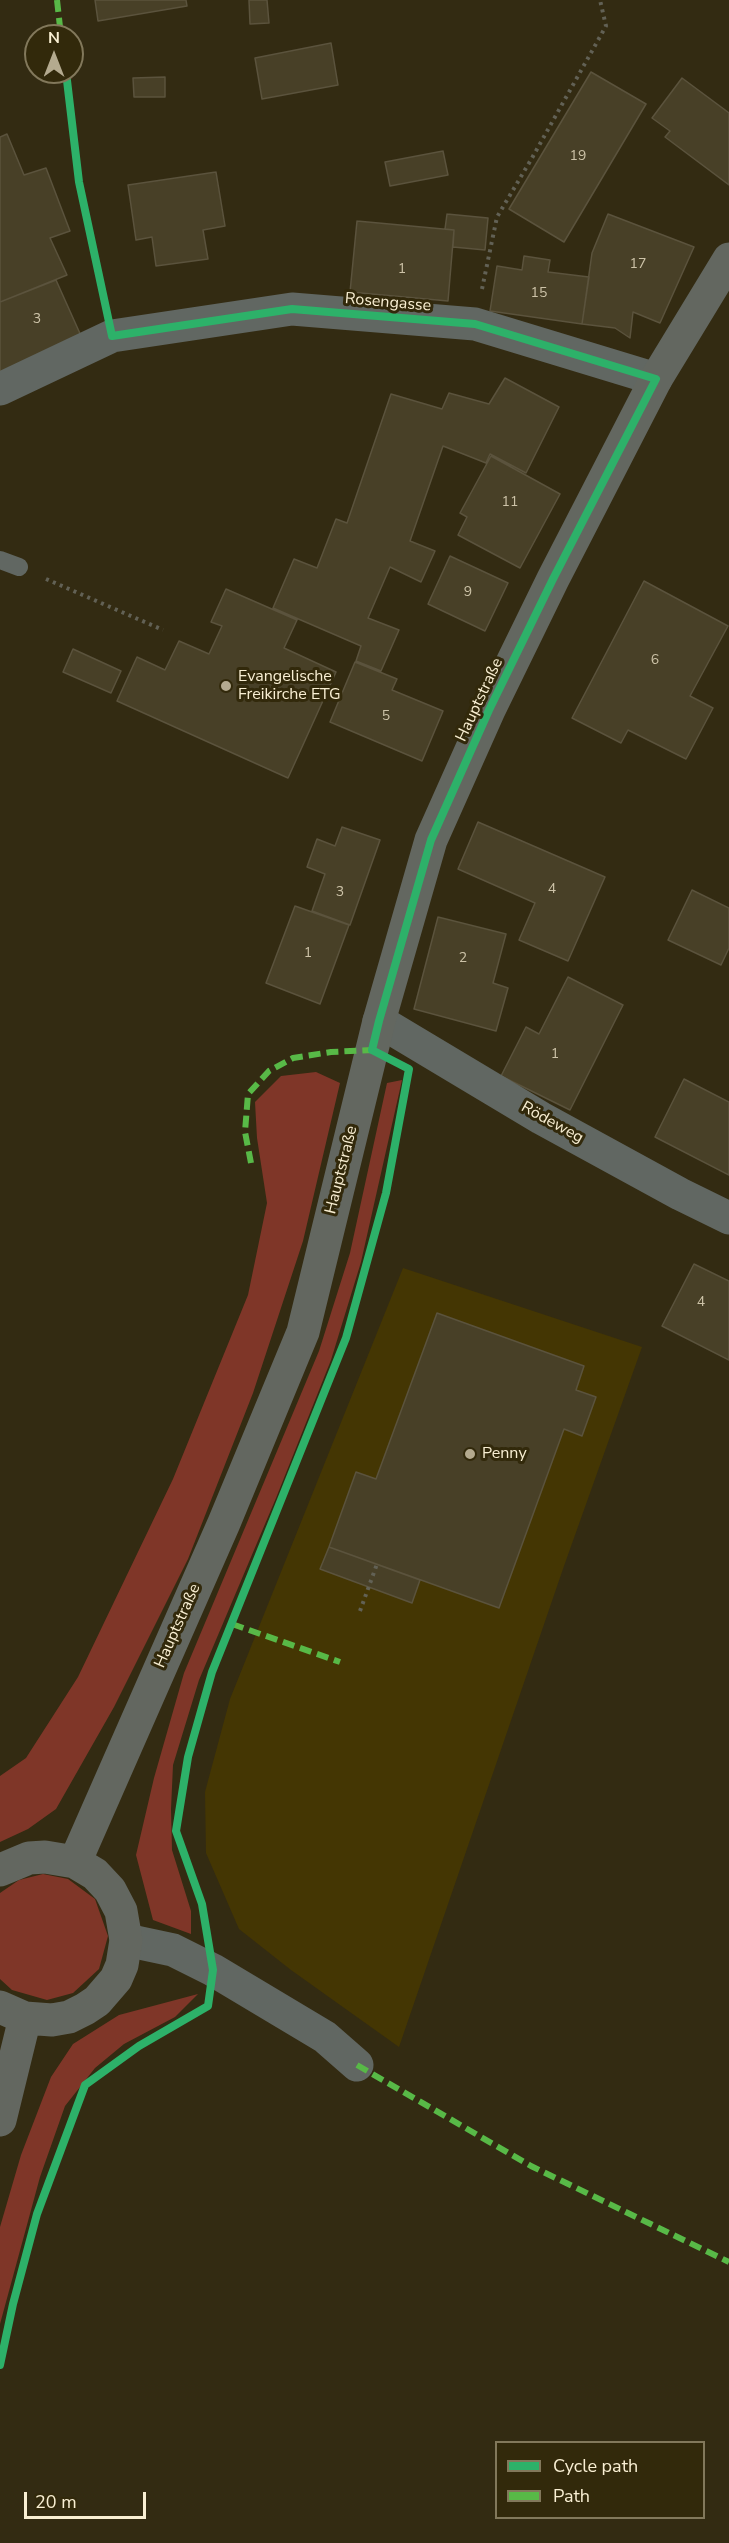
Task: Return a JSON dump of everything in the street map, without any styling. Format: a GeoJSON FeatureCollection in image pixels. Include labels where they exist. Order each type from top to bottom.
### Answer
{"type":"FeatureCollection","features":[{"type":"Feature","properties":{"kind":"main road","name":"Hauptstraße"},"geometry":{"type":"LineString","coordinates":[[75,1862],[224,1523],[303,1332],[379,1021],[431,840],[489,710],[553,579],[656,379],[729,259]]}},
{"type":"Feature","properties":{"kind":"main road"},"geometry":{"type":"LineString","coordinates":[[0,1870],[29,1858],[52,1857],[75,1862],[95,1874],[110,1890],[121,1911],[126,1940],[122,1965],[116,1979],[97,2001],[69,2017],[52,2020],[12,2013],[0,2120]]}},
{"type":"Feature","properties":{"kind":"street","name":"Rosengasse"},"geometry":{"type":"LineString","coordinates":[[0,389],[112,336],[292,309],[475,324],[656,379]]}},
{"type":"Feature","properties":{"kind":"street","name":"Rödeweg"},"geometry":{"type":"LineString","coordinates":[[379,1021],[541,1118],[680,1194],[729,1218]]}},
{"type":"Feature","properties":{"kind":"street"},"geometry":{"type":"LineString","coordinates":[[126,1940],[173,1950],[213,1970],[325,2037],[357,2064]]}},
{"type":"Feature","properties":{"kind":"lane"},"geometry":{"type":"LineString","coordinates":[[0,560],[19,567]]}},
{"type":"Feature","properties":{"kind":"path"},"geometry":{"type":"LineString","coordinates":[[475,324],[496,217],[606,26],[600,0]]}},
{"type":"Feature","properties":{"kind":"path"},"geometry":{"type":"LineString","coordinates":[[19,567],[163,630]]}},
{"type":"Feature","properties":{"kind":"path"},"geometry":{"type":"LineString","coordinates":[[360,1611],[377,1564]]}},
{"type":"Feature","properties":{"kind":"shaded area"},"geometry":{"type":"Polygon","coordinates":[[[316,1072],[340,1083],[303,1241],[253,1393],[188,1559],[114,1707],[56,1809],[28,1829],[0,1842],[0,1776],[26,1758],[78,1677],[173,1479],[248,1295],[267,1203],[257,1138],[255,1102],[281,1076],[316,1072]]]}},
{"type":"Feature","properties":{"kind":"shaded area"},"geometry":{"type":"Polygon","coordinates":[[[402,1080],[361,1262],[331,1360],[199,1680],[173,1765],[172,1850],[191,1911],[191,1934],[153,1920],[136,1855],[154,1778],[184,1673],[319,1351],[350,1253],[387,1083],[402,1080]]]}},
{"type":"Feature","properties":{"kind":"shaded area"},"geometry":{"type":"Polygon","coordinates":[[[403,1268],[642,1347],[564,1566],[399,2047],[291,1970],[239,1929],[206,1853],[205,1792],[230,1699],[403,1268]]]}},
{"type":"Feature","properties":{"kind":"shaded area"},"geometry":{"type":"Polygon","coordinates":[[[43,1874],[68,1879],[95,1899],[108,1936],[99,1969],[73,1993],[47,2000],[12,1990],[0,1979],[0,1893],[19,1880],[43,1874]]]}},
{"type":"Feature","properties":{"kind":"shaded area"},"geometry":{"type":"Polygon","coordinates":[[[198,1994],[175,2017],[124,2044],[95,2068],[65,2106],[40,2177],[0,2324],[0,2227],[21,2155],[51,2077],[73,2044],[119,2015],[198,1994]]]}},
{"type":"Feature","properties":{"kind":"building"},"geometry":{"type":"Polygon","coordinates":[[[95,0],[186,0],[187,6],[98,21],[95,0]]]}},
{"type":"Feature","properties":{"kind":"building"},"geometry":{"type":"Polygon","coordinates":[[[249,0],[267,0],[269,23],[250,24],[249,0]]]}},
{"type":"Feature","properties":{"kind":"building"},"geometry":{"type":"Polygon","coordinates":[[[331,43],[338,85],[262,99],[255,58],[331,43]]]}},
{"type":"Feature","properties":{"kind":"building"},"geometry":{"type":"Polygon","coordinates":[[[591,72],[646,104],[564,242],[509,209],[591,72]]]}},
{"type":"Feature","properties":{"kind":"building"},"geometry":{"type":"Polygon","coordinates":[[[165,77],[165,97],[134,97],[133,78],[165,77]]]}},
{"type":"Feature","properties":{"kind":"building"},"geometry":{"type":"Polygon","coordinates":[[[682,78],[729,113],[729,185],[665,137],[670,131],[652,118],[682,78]]]}},
{"type":"Feature","properties":{"kind":"building"},"geometry":{"type":"Polygon","coordinates":[[[7,134],[24,175],[46,168],[70,231],[50,238],[67,275],[0,302],[0,137],[7,134]]]}},
{"type":"Feature","properties":{"kind":"building"},"geometry":{"type":"Polygon","coordinates":[[[443,151],[448,175],[390,186],[385,162],[443,151]]]}},
{"type":"Feature","properties":{"kind":"building"},"geometry":{"type":"Polygon","coordinates":[[[216,172],[225,226],[203,230],[208,259],[156,266],[152,237],[136,240],[128,185],[216,172]]]}},
{"type":"Feature","properties":{"kind":"building"},"geometry":{"type":"Polygon","coordinates":[[[447,214],[488,218],[485,250],[453,247],[454,230],[445,229],[447,214]]]}},
{"type":"Feature","properties":{"kind":"building"},"geometry":{"type":"Polygon","coordinates":[[[608,214],[694,247],[660,323],[633,312],[630,338],[615,328],[582,324],[592,253],[608,214]]]}},
{"type":"Feature","properties":{"kind":"building"},"geometry":{"type":"Polygon","coordinates":[[[357,221],[454,230],[448,301],[350,292],[357,221]]]}},
{"type":"Feature","properties":{"kind":"building"},"geometry":{"type":"Polygon","coordinates":[[[524,256],[550,260],[548,272],[589,277],[582,324],[490,311],[497,266],[522,270],[524,256]]]}},
{"type":"Feature","properties":{"kind":"building"},"geometry":{"type":"Polygon","coordinates":[[[56,280],[82,338],[0,372],[0,302],[56,280]]]}},
{"type":"Feature","properties":{"kind":"building"},"geometry":{"type":"Polygon","coordinates":[[[505,378],[559,407],[526,473],[490,454],[486,463],[443,446],[410,541],[435,551],[421,582],[390,567],[368,618],[399,630],[381,671],[356,661],[361,646],[273,608],[294,559],[317,568],[336,519],[347,523],[391,394],[442,409],[449,393],[489,404],[505,378]]]}},
{"type":"Feature","properties":{"kind":"building"},"geometry":{"type":"Polygon","coordinates":[[[491,456],[560,494],[520,568],[458,535],[467,517],[460,513],[491,456]]]}},
{"type":"Feature","properties":{"kind":"building"},"geometry":{"type":"Polygon","coordinates":[[[450,556],[508,583],[485,631],[428,604],[450,556]]]}},
{"type":"Feature","properties":{"kind":"building"},"geometry":{"type":"Polygon","coordinates":[[[644,581],[728,626],[690,696],[713,708],[686,759],[628,730],[621,743],[572,718],[644,581]]]}},
{"type":"Feature","properties":{"kind":"building","name":"Evangelische Freikirche ETG"},"geometry":{"type":"Polygon","coordinates":[[[226,589],[297,620],[284,648],[336,672],[288,778],[117,701],[137,657],[165,670],[179,641],[209,654],[222,626],[211,622],[226,589]]]}},
{"type":"Feature","properties":{"kind":"building"},"geometry":{"type":"Polygon","coordinates":[[[73,649],[121,671],[111,693],[63,672],[73,649]]]}},
{"type":"Feature","properties":{"kind":"building"},"geometry":{"type":"Polygon","coordinates":[[[355,662],[397,679],[392,690],[443,711],[422,761],[330,722],[355,662]]]}},
{"type":"Feature","properties":{"kind":"building"},"geometry":{"type":"Polygon","coordinates":[[[478,822],[605,877],[568,961],[519,940],[535,903],[458,869],[478,822]]]}},
{"type":"Feature","properties":{"kind":"building"},"geometry":{"type":"Polygon","coordinates":[[[342,827],[380,840],[350,925],[312,911],[325,874],[307,867],[317,839],[335,846],[342,827]]]}},
{"type":"Feature","properties":{"kind":"building"},"geometry":{"type":"Polygon","coordinates":[[[692,890],[729,908],[729,948],[721,965],[668,940],[692,890]]]}},
{"type":"Feature","properties":{"kind":"building"},"geometry":{"type":"Polygon","coordinates":[[[295,906],[349,925],[320,1004],[266,983],[295,906]]]}},
{"type":"Feature","properties":{"kind":"building"},"geometry":{"type":"Polygon","coordinates":[[[438,917],[506,934],[493,983],[508,988],[496,1031],[414,1009],[438,917]]]}},
{"type":"Feature","properties":{"kind":"building"},"geometry":{"type":"Polygon","coordinates":[[[568,977],[623,1005],[570,1110],[501,1076],[526,1027],[539,1034],[568,977]]]}},
{"type":"Feature","properties":{"kind":"building"},"geometry":{"type":"Polygon","coordinates":[[[684,1079],[729,1102],[729,1175],[655,1137],[684,1079]]]}},
{"type":"Feature","properties":{"kind":"building"},"geometry":{"type":"Polygon","coordinates":[[[694,1264],[729,1281],[729,1360],[662,1326],[694,1264]]]}},
{"type":"Feature","properties":{"kind":"building","name":"Penny"},"geometry":{"type":"Polygon","coordinates":[[[437,1313],[584,1366],[576,1390],[596,1397],[582,1436],[564,1429],[499,1608],[329,1547],[356,1472],[376,1479],[437,1313]]]}},
{"type":"Feature","properties":{"kind":"building"},"geometry":{"type":"Polygon","coordinates":[[[329,1547],[420,1580],[412,1603],[320,1569],[329,1547]]]}},
{"type":"Feature","properties":{"kind":"marked path"},"geometry":{"type":"LineString","coordinates":[[57,0],[60,24]]}},
{"type":"Feature","properties":{"kind":"marked path"},"geometry":{"type":"LineString","coordinates":[[251,1163],[245,1132],[248,1094],[269,1071],[293,1058],[331,1052],[372,1050],[377,1053]]}},
{"type":"Feature","properties":{"kind":"marked path"},"geometry":{"type":"LineString","coordinates":[[232,1624],[340,1662]]}},
{"type":"Feature","properties":{"kind":"marked path"},"geometry":{"type":"LineString","coordinates":[[357,2065],[531,2166],[729,2262]]}},
{"type":"Feature","properties":{"kind":"cycle path"},"geometry":{"type":"LineString","coordinates":[[0,2365],[13,2304],[37,2214],[85,2085],[139,2046],[208,2006],[213,1970],[202,1904],[176,1831],[188,1757],[212,1672],[346,1338],[386,1193],[409,1069],[372,1050],[379,1021],[431,840],[489,710],[553,579],[656,379],[475,324],[292,309],[112,336],[79,182],[67,84]]}},
{"type":"Feature","properties":{"kind":"place","name":"Evangelische Freikirche ETG"},"geometry":{"type":"Point","coordinates":[226,686]}},
{"type":"Feature","properties":{"kind":"place","name":"Penny"},"geometry":{"type":"Point","coordinates":[470,1454]}}]}
